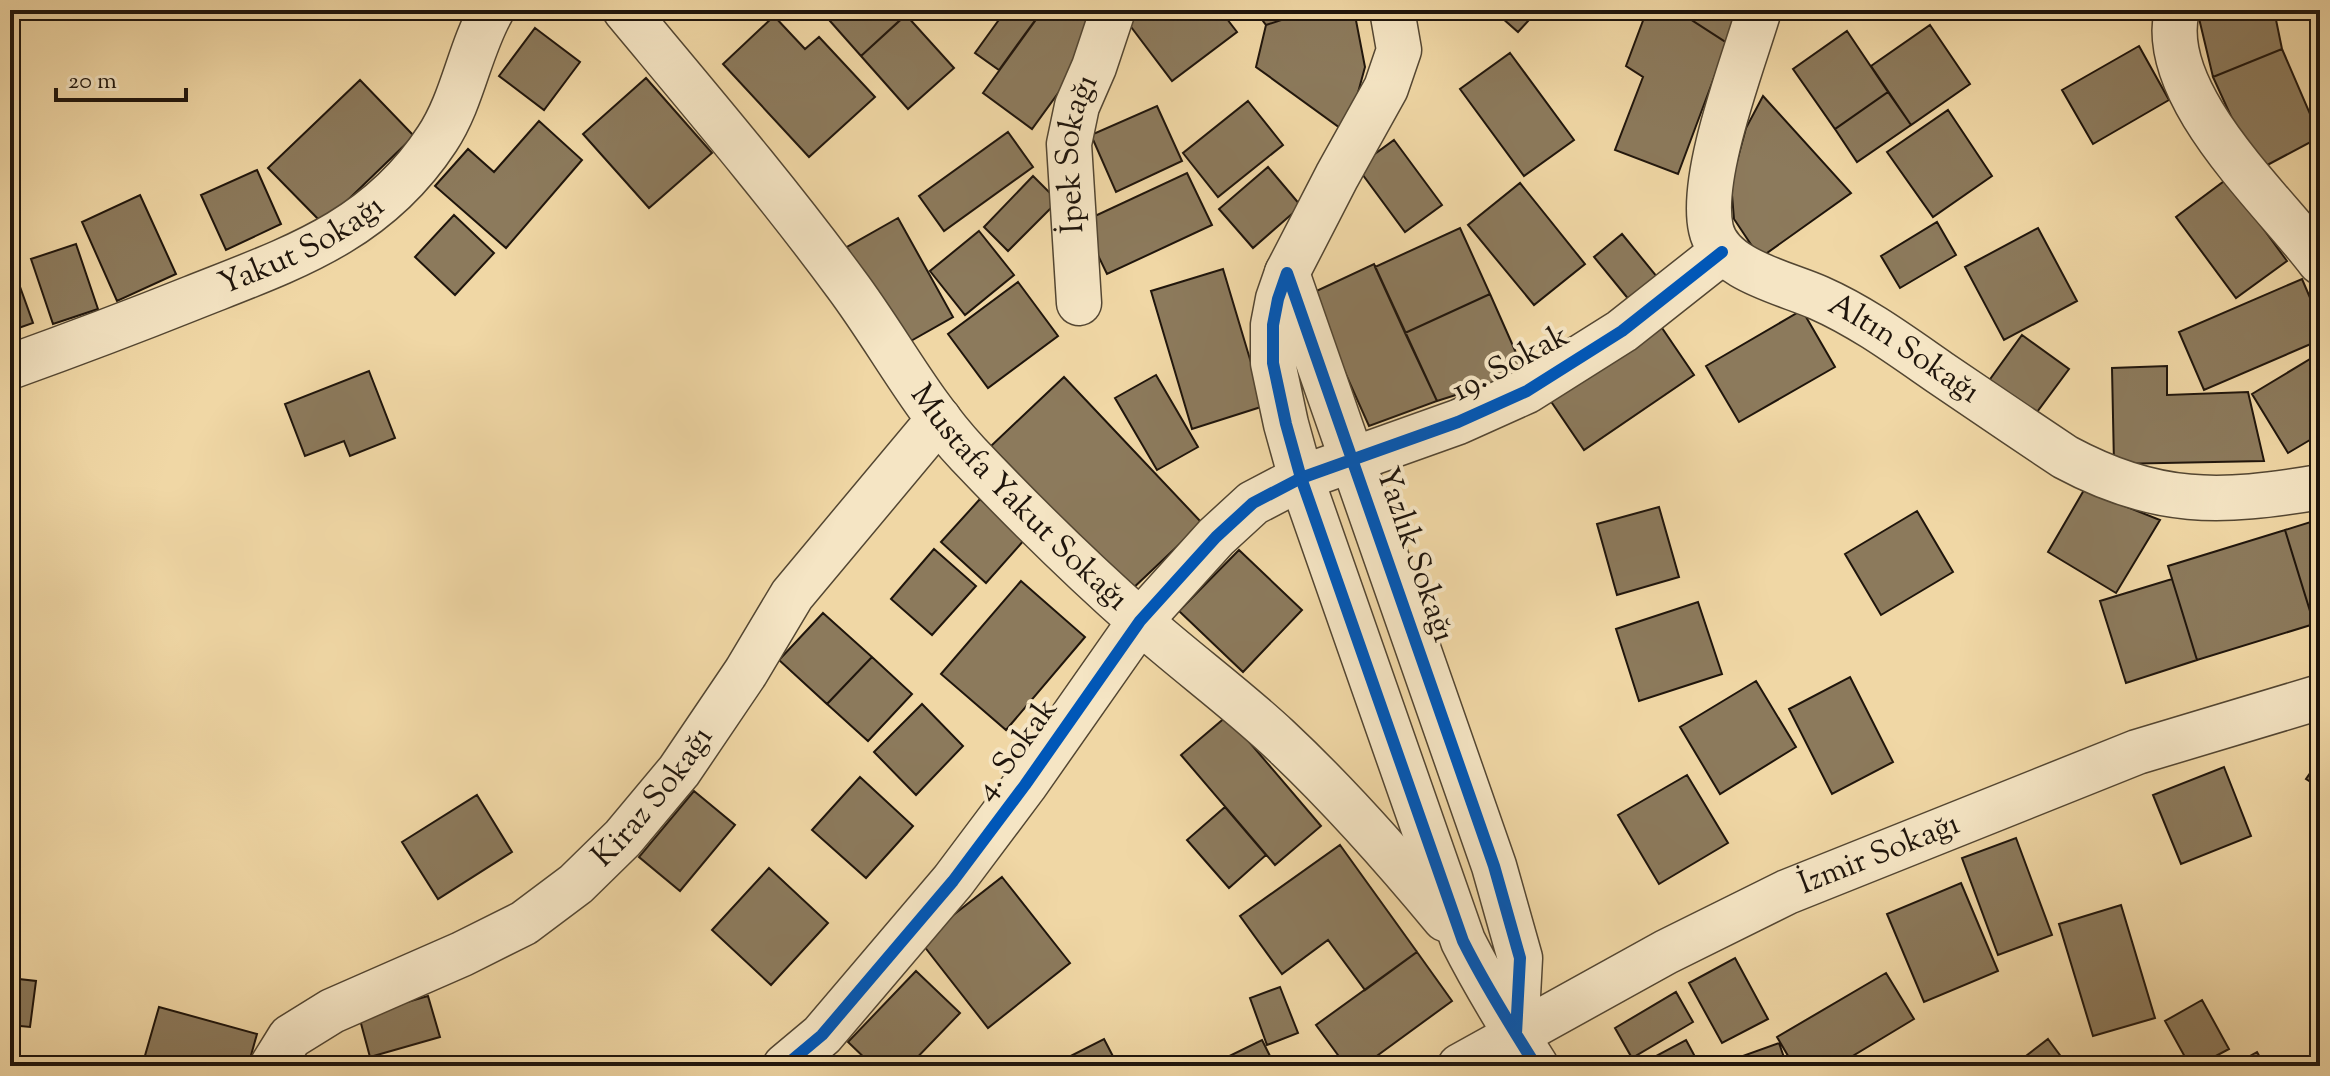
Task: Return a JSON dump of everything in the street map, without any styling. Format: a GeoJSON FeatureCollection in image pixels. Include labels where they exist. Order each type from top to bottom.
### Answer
{"type":"FeatureCollection","features":[{"type":"Feature","properties":{"kind":"street","name":"Yakut Sokağı"},"geometry":{"type":"LineString","coordinates":[[10,367],[293,258],[344,232],[387,199],[439,137],[492,10]]}},
{"type":"Feature","properties":{"kind":"street","name":"Mustafa Yakut Sokağı"},"geometry":{"type":"LineString","coordinates":[[625,10],[800,222],[849,287],[939,419],[1016,505],[1140,621],[1277,737],[1373,832],[1463,941]]}},
{"type":"Feature","properties":{"kind":"street","name":"İpek Sokağı"},"geometry":{"type":"LineString","coordinates":[[1079,303],[1069,144],[1077,106],[1113,10]]}},
{"type":"Feature","properties":{"kind":"street"},"geometry":{"type":"LineString","coordinates":[[1392,10],[1399,50],[1386,88],[1287,273],[1273,325],[1273,363],[1301,478],[1463,941],[1482,979],[1526,1050]]}},
{"type":"Feature","properties":{"kind":"street"},"geometry":{"type":"LineString","coordinates":[[1722,252],[1711,231],[1709,200],[1715,159],[1759,10]]}},
{"type":"Feature","properties":{"kind":"street"},"geometry":{"type":"LineString","coordinates":[[2177,10],[2174,22],[2177,50],[2189,86],[2208,122],[2257,189],[2293,226],[2320,262]]}},
{"type":"Feature","properties":{"kind":"street","name":"19. Sokak"},"geometry":{"type":"LineString","coordinates":[[1301,478],[1458,422],[1527,391],[1622,331],[1722,252]]}},
{"type":"Feature","properties":{"kind":"street","name":"Altın Sokağı"},"geometry":{"type":"LineString","coordinates":[[1722,252],[1746,268],[1821,299],[1866,323],[2065,457],[2098,475],[2144,490],[2221,500],[2320,487]]}},
{"type":"Feature","properties":{"kind":"street","name":"Yazlık Sokağı"},"geometry":{"type":"LineString","coordinates":[[1287,273],[1515,934],[1520,958],[1526,1050]]}},
{"type":"Feature","properties":{"kind":"street","name":"Kiraz Sokağı"},"geometry":{"type":"LineString","coordinates":[[272,1066],[290,1037],[332,1011],[524,923],[576,884],[623,838],[679,771],[746,672],[792,595],[939,419]]}},
{"type":"Feature","properties":{"kind":"street","name":"4. Sokak"},"geometry":{"type":"LineString","coordinates":[[785,1066],[822,1035],[953,881],[1140,621],[1216,537],[1253,503],[1301,478]]}},
{"type":"Feature","properties":{"kind":"street","name":"İzmir Sokağı"},"geometry":{"type":"LineString","coordinates":[[1460,1066],[1526,1050],[1666,952],[1787,892],[2137,752],[2320,697]]}},
{"type":"Feature","properties":{"kind":"building"},"geometry":{"type":"Polygon","coordinates":[[[911,10],[861,56],[822,12],[911,10]]]}},
{"type":"Feature","properties":{"kind":"building"},"geometry":{"type":"Polygon","coordinates":[[[1006,10],[1024,10],[1036,19],[999,70],[975,53],[1006,10]]]}},
{"type":"Feature","properties":{"kind":"building"},"geometry":{"type":"Polygon","coordinates":[[[1043,10],[1102,10],[1093,45],[1032,129],[983,93],[1043,10]]]}},
{"type":"Feature","properties":{"kind":"building"},"geometry":{"type":"Polygon","coordinates":[[[1128,10],[1220,10],[1237,32],[1172,81],[1122,15],[1128,10]]]}},
{"type":"Feature","properties":{"kind":"building"},"geometry":{"type":"Polygon","coordinates":[[[1255,10],[1312,10],[1266,25],[1255,10]]]}},
{"type":"Feature","properties":{"kind":"building"},"geometry":{"type":"Polygon","coordinates":[[[1312,10],[1354,10],[1365,67],[1347,133],[1256,67],[1266,25],[1312,10]]]}},
{"type":"Feature","properties":{"kind":"building"},"geometry":{"type":"Polygon","coordinates":[[[1493,10],[1538,10],[1518,32],[1493,10]]]}},
{"type":"Feature","properties":{"kind":"building"},"geometry":{"type":"Polygon","coordinates":[[[1647,10],[1676,10],[1727,43],[1678,174],[1615,150],[1643,77],[1626,66],[1647,10]]]}},
{"type":"Feature","properties":{"kind":"building"},"geometry":{"type":"Polygon","coordinates":[[[1676,10],[1740,10],[1727,43],[1676,10]]]}},
{"type":"Feature","properties":{"kind":"building"},"geometry":{"type":"Polygon","coordinates":[[[2197,10],[2274,10],[2282,49],[2213,77],[2197,10]]]}},
{"type":"Feature","properties":{"kind":"building"},"geometry":{"type":"Polygon","coordinates":[[[906,15],[954,68],[908,109],[861,56],[906,15]]]}},
{"type":"Feature","properties":{"kind":"building"},"geometry":{"type":"Polygon","coordinates":[[[774,16],[805,49],[819,37],[875,97],[809,157],[723,64],[774,16]]]}},
{"type":"Feature","properties":{"kind":"building"},"geometry":{"type":"Polygon","coordinates":[[[1930,25],[1970,84],[1911,125],[1871,66],[1930,25]]]}},
{"type":"Feature","properties":{"kind":"building"},"geometry":{"type":"Polygon","coordinates":[[[535,28],[580,62],[544,110],[499,76],[535,28]]]}},
{"type":"Feature","properties":{"kind":"building"},"geometry":{"type":"Polygon","coordinates":[[[1847,31],[1888,92],[1835,129],[1793,69],[1847,31]]]}},
{"type":"Feature","properties":{"kind":"building"},"geometry":{"type":"Polygon","coordinates":[[[2139,46],[2169,100],[2093,144],[2062,90],[2139,46]]]}},
{"type":"Feature","properties":{"kind":"building"},"geometry":{"type":"Polygon","coordinates":[[[2282,49],[2320,137],[2256,171],[2213,77],[2282,49]]]}},
{"type":"Feature","properties":{"kind":"building"},"geometry":{"type":"Polygon","coordinates":[[[1510,53],[1574,140],[1524,176],[1460,89],[1510,53]]]}},
{"type":"Feature","properties":{"kind":"building"},"geometry":{"type":"Polygon","coordinates":[[[646,78],[712,153],[649,208],[583,134],[646,78]]]}},
{"type":"Feature","properties":{"kind":"building"},"geometry":{"type":"Polygon","coordinates":[[[360,80],[414,136],[323,224],[268,168],[360,80]]]}},
{"type":"Feature","properties":{"kind":"building"},"geometry":{"type":"Polygon","coordinates":[[[1888,92],[1911,125],[1857,162],[1835,129],[1888,92]]]}},
{"type":"Feature","properties":{"kind":"building"},"geometry":{"type":"Polygon","coordinates":[[[1763,96],[1851,193],[1760,258],[1734,219],[1731,183],[1746,128],[1763,96]]]}},
{"type":"Feature","properties":{"kind":"building"},"geometry":{"type":"Polygon","coordinates":[[[1248,101],[1283,145],[1218,197],[1183,153],[1248,101]]]}},
{"type":"Feature","properties":{"kind":"building"},"geometry":{"type":"Polygon","coordinates":[[[1157,106],[1182,161],[1116,192],[1091,135],[1157,106]]]}},
{"type":"Feature","properties":{"kind":"building"},"geometry":{"type":"Polygon","coordinates":[[[1948,110],[1992,176],[1933,217],[1887,152],[1948,110]]]}},
{"type":"Feature","properties":{"kind":"building"},"geometry":{"type":"Polygon","coordinates":[[[539,121],[582,160],[506,248],[435,186],[468,149],[494,172],[539,121]]]}},
{"type":"Feature","properties":{"kind":"building"},"geometry":{"type":"Polygon","coordinates":[[[1008,132],[1033,167],[944,231],[919,196],[1008,132]]]}},
{"type":"Feature","properties":{"kind":"building"},"geometry":{"type":"Polygon","coordinates":[[[1394,140],[1442,205],[1405,232],[1357,167],[1394,140]]]}},
{"type":"Feature","properties":{"kind":"building"},"geometry":{"type":"Polygon","coordinates":[[[1268,167],[1301,206],[1253,248],[1219,209],[1268,167]]]}},
{"type":"Feature","properties":{"kind":"building"},"geometry":{"type":"Polygon","coordinates":[[[257,170],[281,224],[226,250],[201,195],[257,170]]]}},
{"type":"Feature","properties":{"kind":"building"},"geometry":{"type":"Polygon","coordinates":[[[1187,173],[1212,225],[1107,274],[1082,222],[1187,173]]]}},
{"type":"Feature","properties":{"kind":"building"},"geometry":{"type":"Polygon","coordinates":[[[1033,176],[1058,201],[1008,251],[984,227],[1033,176]]]}},
{"type":"Feature","properties":{"kind":"building"},"geometry":{"type":"Polygon","coordinates":[[[2227,179],[2287,261],[2236,298],[2176,217],[2227,179]]]}},
{"type":"Feature","properties":{"kind":"building"},"geometry":{"type":"Polygon","coordinates":[[[1520,183],[1585,264],[1534,305],[1468,225],[1520,183]]]}},
{"type":"Feature","properties":{"kind":"building"},"geometry":{"type":"Polygon","coordinates":[[[140,195],[176,274],[117,301],[82,222],[140,195]]]}},
{"type":"Feature","properties":{"kind":"building"},"geometry":{"type":"Polygon","coordinates":[[[454,215],[494,253],[455,295],[415,257],[454,215]]]}},
{"type":"Feature","properties":{"kind":"building"},"geometry":{"type":"Polygon","coordinates":[[[898,218],[953,317],[902,346],[847,247],[898,218]]]}},
{"type":"Feature","properties":{"kind":"building"},"geometry":{"type":"Polygon","coordinates":[[[1937,222],[1956,255],[1900,288],[1881,256],[1937,222]]]}},
{"type":"Feature","properties":{"kind":"building"},"geometry":{"type":"Polygon","coordinates":[[[1460,228],[1490,294],[1405,333],[1375,267],[1460,228]]]}},
{"type":"Feature","properties":{"kind":"building"},"geometry":{"type":"Polygon","coordinates":[[[2038,228],[2077,301],[2004,340],[1965,267],[2038,228]]]}},
{"type":"Feature","properties":{"kind":"building"},"geometry":{"type":"Polygon","coordinates":[[[979,231],[1014,275],[965,315],[930,271],[979,231]]]}},
{"type":"Feature","properties":{"kind":"building"},"geometry":{"type":"Polygon","coordinates":[[[1622,234],[1658,278],[1630,301],[1594,257],[1622,234]]]}},
{"type":"Feature","properties":{"kind":"building"},"geometry":{"type":"Polygon","coordinates":[[[76,244],[98,309],[53,324],[31,259],[76,244]]]}},
{"type":"Feature","properties":{"kind":"building"},"geometry":{"type":"Polygon","coordinates":[[[10,259],[33,323],[10,331],[10,259]]]}},
{"type":"Feature","properties":{"kind":"building"},"geometry":{"type":"Polygon","coordinates":[[[1374,264],[1437,401],[1369,426],[1310,294],[1374,264]]]}},
{"type":"Feature","properties":{"kind":"building"},"geometry":{"type":"Polygon","coordinates":[[[1223,269],[1264,406],[1192,429],[1151,291],[1223,269]]]}},
{"type":"Feature","properties":{"kind":"building"},"geometry":{"type":"Polygon","coordinates":[[[2302,279],[2320,321],[2320,340],[2204,390],[2179,332],[2302,279]]]}},
{"type":"Feature","properties":{"kind":"building"},"geometry":{"type":"Polygon","coordinates":[[[1018,282],[1058,336],[988,388],[948,334],[1018,282]]]}},
{"type":"Feature","properties":{"kind":"building"},"geometry":{"type":"Polygon","coordinates":[[[1490,294],[1525,373],[1437,401],[1405,333],[1490,294]]]}},
{"type":"Feature","properties":{"kind":"building"},"geometry":{"type":"Polygon","coordinates":[[[1802,310],[1835,367],[1739,422],[1706,366],[1802,310]]]}},
{"type":"Feature","properties":{"kind":"building"},"geometry":{"type":"Polygon","coordinates":[[[1660,325],[1694,375],[1584,450],[1550,400],[1660,325]]]}},
{"type":"Feature","properties":{"kind":"building"},"geometry":{"type":"Polygon","coordinates":[[[2022,335],[2069,369],[2034,416],[1988,382],[2022,335]]]}},
{"type":"Feature","properties":{"kind":"building"},"geometry":{"type":"Polygon","coordinates":[[[2320,353],[2320,434],[2288,453],[2252,394],[2320,353]]]}},
{"type":"Feature","properties":{"kind":"building"},"geometry":{"type":"Polygon","coordinates":[[[2167,366],[2167,395],[2248,392],[2264,461],[2114,464],[2112,368],[2167,366]]]}},
{"type":"Feature","properties":{"kind":"building"},"geometry":{"type":"Polygon","coordinates":[[[369,371],[395,438],[350,456],[344,441],[305,456],[285,404],[369,371]]]}},
{"type":"Feature","properties":{"kind":"building"},"geometry":{"type":"Polygon","coordinates":[[[1156,375],[1198,447],[1157,470],[1115,398],[1156,375]]]}},
{"type":"Feature","properties":{"kind":"building"},"geometry":{"type":"Polygon","coordinates":[[[1064,377],[1202,523],[1129,592],[991,446],[1064,377]]]}},
{"type":"Feature","properties":{"kind":"building"},"geometry":{"type":"Polygon","coordinates":[[[2084,490],[2160,520],[2116,593],[2048,552],[2084,490]]]}},
{"type":"Feature","properties":{"kind":"building"},"geometry":{"type":"Polygon","coordinates":[[[980,499],[1025,539],[986,583],[941,542],[980,499]]]}},
{"type":"Feature","properties":{"kind":"building"},"geometry":{"type":"Polygon","coordinates":[[[1659,507],[1679,577],[1617,595],[1597,524],[1659,507]]]}},
{"type":"Feature","properties":{"kind":"building"},"geometry":{"type":"Polygon","coordinates":[[[1917,511],[1953,572],[1881,615],[1845,554],[1917,511]]]}},
{"type":"Feature","properties":{"kind":"building"},"geometry":{"type":"Polygon","coordinates":[[[2320,519],[2320,622],[2314,624],[2285,530],[2320,519]]]}},
{"type":"Feature","properties":{"kind":"building"},"geometry":{"type":"Polygon","coordinates":[[[2285,530],[2314,624],[2197,660],[2168,566],[2285,530]]]}},
{"type":"Feature","properties":{"kind":"building"},"geometry":{"type":"Polygon","coordinates":[[[934,549],[976,586],[932,635],[891,599],[934,549]]]}},
{"type":"Feature","properties":{"kind":"building"},"geometry":{"type":"Polygon","coordinates":[[[1239,550],[1302,610],[1243,672],[1179,611],[1239,550]]]}},
{"type":"Feature","properties":{"kind":"building"},"geometry":{"type":"Polygon","coordinates":[[[2172,579],[2197,660],[2126,683],[2100,601],[2172,579]]]}},
{"type":"Feature","properties":{"kind":"building"},"geometry":{"type":"Polygon","coordinates":[[[1021,581],[1085,637],[1006,730],[941,674],[1021,581]]]}},
{"type":"Feature","properties":{"kind":"building"},"geometry":{"type":"Polygon","coordinates":[[[1698,602],[1722,674],[1639,701],[1616,629],[1698,602]]]}},
{"type":"Feature","properties":{"kind":"building"},"geometry":{"type":"Polygon","coordinates":[[[823,613],[872,657],[827,704],[779,660],[823,613]]]}},
{"type":"Feature","properties":{"kind":"building"},"geometry":{"type":"Polygon","coordinates":[[[872,657],[912,694],[868,741],[827,704],[872,657]]]}},
{"type":"Feature","properties":{"kind":"building"},"geometry":{"type":"Polygon","coordinates":[[[1850,677],[1893,762],[1832,794],[1789,709],[1850,677]]]}},
{"type":"Feature","properties":{"kind":"building"},"geometry":{"type":"Polygon","coordinates":[[[1756,681],[1796,747],[1720,794],[1680,727],[1756,681]]]}},
{"type":"Feature","properties":{"kind":"building"},"geometry":{"type":"Polygon","coordinates":[[[922,704],[963,746],[916,795],[874,752],[922,704]]]}},
{"type":"Feature","properties":{"kind":"building"},"geometry":{"type":"Polygon","coordinates":[[[1227,716],[1321,826],[1275,865],[1181,755],[1227,716]]]}},
{"type":"Feature","properties":{"kind":"building"},"geometry":{"type":"Polygon","coordinates":[[[2320,759],[2320,788],[2306,779],[2320,759]]]}},
{"type":"Feature","properties":{"kind":"building"},"geometry":{"type":"Polygon","coordinates":[[[2224,767],[2251,836],[2181,864],[2153,795],[2224,767]]]}},
{"type":"Feature","properties":{"kind":"building"},"geometry":{"type":"Polygon","coordinates":[[[1687,775],[1728,843],[1659,884],[1618,815],[1687,775]]]}},
{"type":"Feature","properties":{"kind":"building"},"geometry":{"type":"Polygon","coordinates":[[[860,777],[913,826],[866,878],[812,830],[860,777]]]}},
{"type":"Feature","properties":{"kind":"building"},"geometry":{"type":"Polygon","coordinates":[[[694,791],[735,825],[680,891],[639,857],[694,791]]]}},
{"type":"Feature","properties":{"kind":"building"},"geometry":{"type":"Polygon","coordinates":[[[477,795],[512,852],[438,899],[402,842],[477,795]]]}},
{"type":"Feature","properties":{"kind":"building"},"geometry":{"type":"Polygon","coordinates":[[[1225,807],[1266,855],[1229,888],[1187,840],[1225,807]]]}},
{"type":"Feature","properties":{"kind":"building"},"geometry":{"type":"Polygon","coordinates":[[[2016,838],[2052,935],[1998,955],[1962,858],[2016,838]]]}},
{"type":"Feature","properties":{"kind":"building"},"geometry":{"type":"Polygon","coordinates":[[[1340,845],[1417,952],[1365,990],[1328,940],[1282,974],[1240,916],[1340,845]]]}},
{"type":"Feature","properties":{"kind":"building"},"geometry":{"type":"Polygon","coordinates":[[[769,868],[828,923],[771,985],[712,930],[769,868]]]}},
{"type":"Feature","properties":{"kind":"building"},"geometry":{"type":"Polygon","coordinates":[[[1002,877],[1070,963],[988,1028],[920,941],[1002,877]]]}},
{"type":"Feature","properties":{"kind":"building"},"geometry":{"type":"Polygon","coordinates":[[[1961,883],[1998,971],[1924,1002],[1887,914],[1961,883]]]}},
{"type":"Feature","properties":{"kind":"building"},"geometry":{"type":"Polygon","coordinates":[[[2121,905],[2155,1018],[2093,1036],[2059,924],[2121,905]]]}},
{"type":"Feature","properties":{"kind":"building"},"geometry":{"type":"Polygon","coordinates":[[[1417,952],[1452,1001],[1363,1066],[1346,1066],[1316,1025],[1417,952]]]}},
{"type":"Feature","properties":{"kind":"building"},"geometry":{"type":"Polygon","coordinates":[[[1735,958],[1768,1019],[1722,1043],[1689,983],[1735,958]]]}},
{"type":"Feature","properties":{"kind":"building"},"geometry":{"type":"Polygon","coordinates":[[[916,971],[960,1013],[909,1066],[873,1066],[848,1042],[916,971]]]}},
{"type":"Feature","properties":{"kind":"building"},"geometry":{"type":"Polygon","coordinates":[[[1886,973],[1914,1019],[1836,1066],[1794,1066],[1777,1037],[1886,973]]]}},
{"type":"Feature","properties":{"kind":"building"},"geometry":{"type":"Polygon","coordinates":[[[10,978],[36,981],[30,1027],[10,1025],[10,978]]]}},
{"type":"Feature","properties":{"kind":"building"},"geometry":{"type":"Polygon","coordinates":[[[1280,987],[1298,1033],[1267,1045],[1250,998],[1280,987]]]}},
{"type":"Feature","properties":{"kind":"building"},"geometry":{"type":"Polygon","coordinates":[[[1676,992],[1693,1022],[1632,1058],[1615,1028],[1676,992]]]}},
{"type":"Feature","properties":{"kind":"building"},"geometry":{"type":"Polygon","coordinates":[[[428,996],[440,1037],[370,1057],[359,1016],[428,996]]]}},
{"type":"Feature","properties":{"kind":"building"},"geometry":{"type":"Polygon","coordinates":[[[2202,1000],[2229,1049],[2197,1066],[2190,1066],[2165,1021],[2202,1000]]]}},
{"type":"Feature","properties":{"kind":"building"},"geometry":{"type":"Polygon","coordinates":[[[159,1007],[257,1034],[248,1066],[142,1066],[159,1007]]]}},
{"type":"Feature","properties":{"kind":"building"},"geometry":{"type":"Polygon","coordinates":[[[1104,1039],[1118,1066],[1051,1066],[1104,1039]]]}},
{"type":"Feature","properties":{"kind":"building"},"geometry":{"type":"Polygon","coordinates":[[[2048,1039],[2068,1066],[2013,1066],[2048,1039]]]}},
{"type":"Feature","properties":{"kind":"building"},"geometry":{"type":"Polygon","coordinates":[[[1262,1040],[1275,1066],[1209,1066],[1262,1040]]]}},
{"type":"Feature","properties":{"kind":"building"},"geometry":{"type":"Polygon","coordinates":[[[1686,1040],[1700,1066],[1639,1066],[1639,1065],[1686,1040]]]}},
{"type":"Feature","properties":{"kind":"building"},"geometry":{"type":"Polygon","coordinates":[[[1779,1043],[1787,1066],[1740,1066],[1737,1058],[1779,1043]]]}},
{"type":"Feature","properties":{"kind":"building"},"geometry":{"type":"Polygon","coordinates":[[[2257,1052],[2265,1066],[2232,1066],[2257,1052]]]}},
{"type":"Feature","properties":{"kind":"cycle path"},"geometry":{"type":"LineString","coordinates":[[785,1066],[822,1035],[953,881],[1140,621],[1216,537],[1253,503],[1301,478],[1458,422],[1527,391],[1622,331],[1722,252]]}},
{"type":"Feature","properties":{"kind":"cycle path"},"geometry":{"type":"LineString","coordinates":[[1516,1034],[1520,958],[1494,866],[1287,273],[1273,325],[1273,363],[1301,478],[1463,941],[1507,1020],[1536,1066]]}}]}
